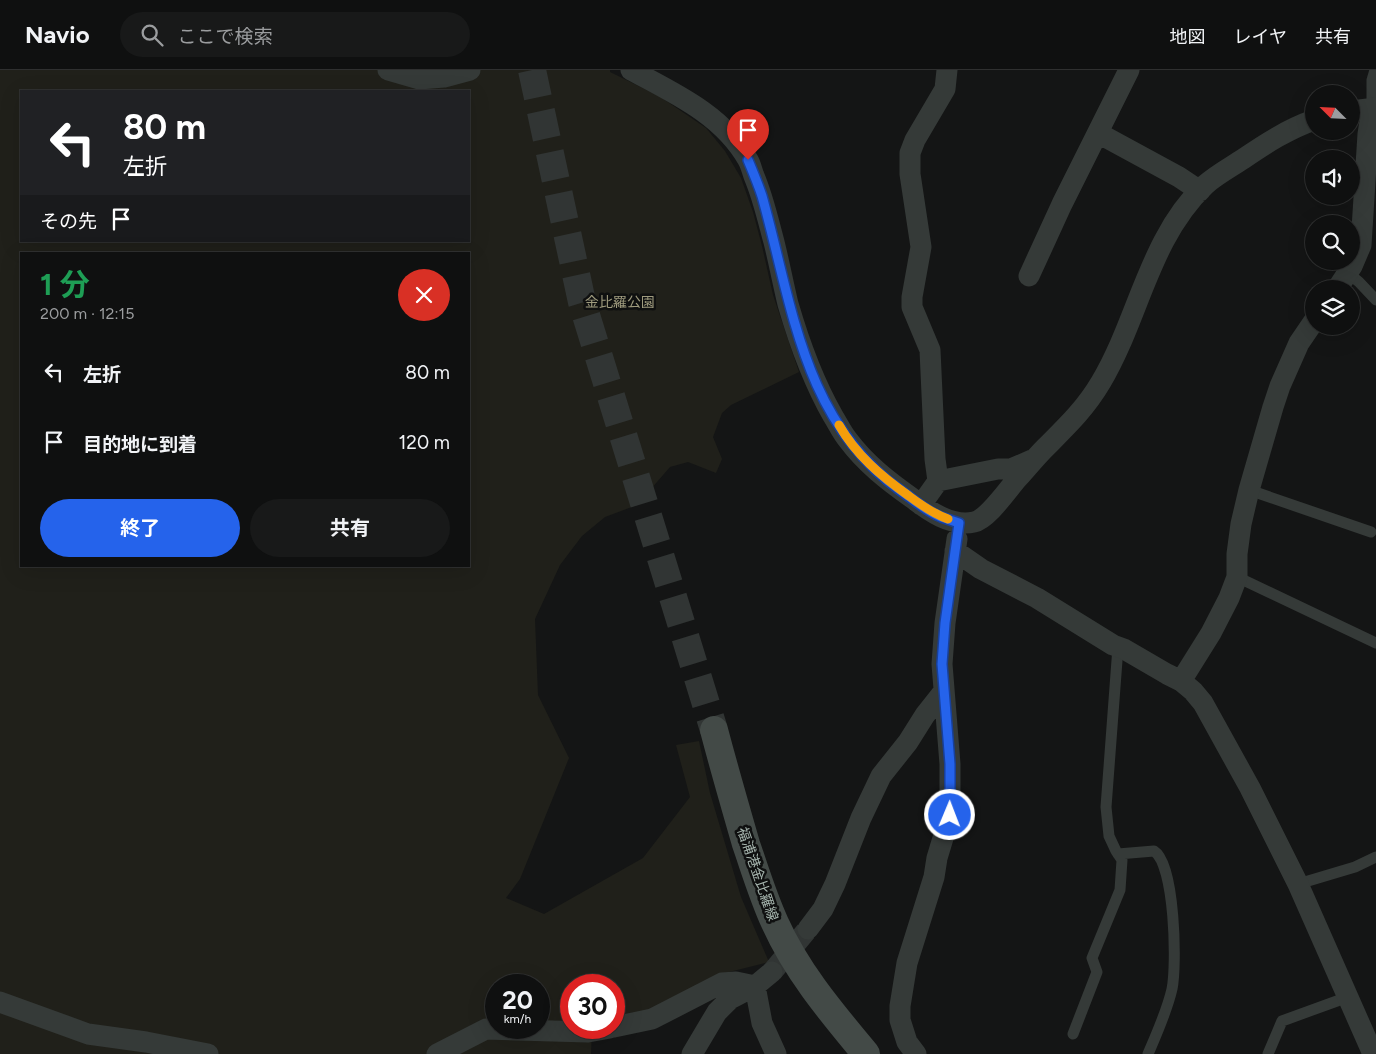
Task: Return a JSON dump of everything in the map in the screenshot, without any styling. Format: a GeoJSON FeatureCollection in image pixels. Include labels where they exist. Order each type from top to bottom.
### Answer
{"type":"FeatureCollection","features":[{"type":"Feature","properties":{"kind":"main road","name":"福浦港金比羅線"},"geometry":{"type":"LineString","coordinates":[[714,730],[760,887],[775,924],[813,989],[866,1054]]}},
{"type":"Feature","properties":{"kind":"street"},"geometry":{"type":"LineString","coordinates":[[388,70],[419,79],[444,77],[470,70]]}},
{"type":"Feature","properties":{"kind":"street"},"geometry":{"type":"LineString","coordinates":[[631,70],[680,96],[712,117],[734,140],[748,160],[761,194],[788,303],[800,342],[824,400],[847,439],[885,479],[921,505],[940,516],[959,523],[976,522],[988,515],[1003,495],[1091,399],[1115,354],[1154,260],[1178,216],[1208,182],[1284,133],[1305,124]]}},
{"type":"Feature","properties":{"kind":"street"},"geometry":{"type":"LineString","coordinates":[[921,505],[938,481],[935,459],[930,350],[912,307],[921,247],[910,174],[910,153],[945,89],[948,70]]}},
{"type":"Feature","properties":{"kind":"street"},"geometry":{"type":"LineString","coordinates":[[1029,276],[1062,204],[1129,70]]}},
{"type":"Feature","properties":{"kind":"street"},"geometry":{"type":"LineString","coordinates":[[1343,280],[1352,266],[1361,245],[1368,134],[1366,109]]}},
{"type":"Feature","properties":{"kind":"street"},"geometry":{"type":"LineString","coordinates":[[1098,133],[1179,177],[1200,191]]}},
{"type":"Feature","properties":{"kind":"street"},"geometry":{"type":"LineString","coordinates":[[1181,681],[1211,633],[1229,598],[1236,577],[1241,524],[1249,490],[1280,386],[1299,343],[1305,334]]}},
{"type":"Feature","properties":{"kind":"street"},"geometry":{"type":"LineString","coordinates":[[938,481],[998,469],[1011,469],[1036,458]]}},
{"type":"Feature","properties":{"kind":"street"},"geometry":{"type":"LineString","coordinates":[[916,1054],[908,1042],[900,1020],[901,1000],[907,963],[934,877],[937,858],[950,815],[950,764],[942,664],[945,623],[959,523]]}},
{"type":"Feature","properties":{"kind":"street"},"geometry":{"type":"LineString","coordinates":[[955,551],[981,569],[1037,598],[1113,645],[1181,681],[1203,703],[1250,788],[1298,884],[1373,1054]]}},
{"type":"Feature","properties":{"kind":"street"},"geometry":{"type":"LineString","coordinates":[[808,929],[823,909],[861,818],[881,776],[944,691]]}},
{"type":"Feature","properties":{"kind":"street"},"geometry":{"type":"LineString","coordinates":[[692,1054],[717,1012],[730,999],[755,986],[772,972]]}},
{"type":"Feature","properties":{"kind":"street"},"geometry":{"type":"LineString","coordinates":[[625,1024],[652,1019],[722,983],[736,982],[755,986]]}},
{"type":"Feature","properties":{"kind":"street"},"geometry":{"type":"LineString","coordinates":[[755,986],[762,1023],[776,1054]]}},
{"type":"Feature","properties":{"kind":"street"},"geometry":{"type":"LineString","coordinates":[[0,1002],[88,1034],[146,1042],[208,1054]]}},
{"type":"Feature","properties":{"kind":"street"},"geometry":{"type":"LineString","coordinates":[[437,1054],[486,1030],[560,1031]]}},
{"type":"Feature","properties":{"kind":"lane"},"geometry":{"type":"LineString","coordinates":[[1366,109],[1375,70]]}},
{"type":"Feature","properties":{"kind":"lane"},"geometry":{"type":"LineString","coordinates":[[1360,283],[1376,300]]}},
{"type":"Feature","properties":{"kind":"lane"},"geometry":{"type":"LineString","coordinates":[[1249,490],[1372,532]]}},
{"type":"Feature","properties":{"kind":"lane"},"geometry":{"type":"LineString","coordinates":[[1236,577],[1376,643]]}},
{"type":"Feature","properties":{"kind":"lane"},"geometry":{"type":"LineString","coordinates":[[1073,1034],[1097,972],[1092,958],[1120,890],[1122,860],[1109,836],[1106,806],[1118,647]]}},
{"type":"Feature","properties":{"kind":"lane"},"geometry":{"type":"LineString","coordinates":[[1118,854],[1154,851],[1159,854],[1167,872],[1174,928],[1175,961],[1168,1004],[1148,1054]]}},
{"type":"Feature","properties":{"kind":"lane"},"geometry":{"type":"LineString","coordinates":[[1298,884],[1355,867],[1376,857]]}},
{"type":"Feature","properties":{"kind":"lane"},"geometry":{"type":"LineString","coordinates":[[1268,1054],[1282,1021],[1348,996]]}},
{"type":"Feature","properties":{"kind":"green space","name":"金比羅公園"},"geometry":{"type":"Polygon","coordinates":[[[0,70],[610,70],[610,72],[659,96],[706,128],[725,151],[741,178],[753,212],[773,295],[799,372],[731,405],[722,413],[713,437],[722,459],[716,473],[688,462],[670,467],[637,505],[605,517],[582,536],[560,565],[535,619],[538,695],[569,758],[520,879],[506,898],[544,914],[643,858],[690,797],[676,745],[699,741],[710,793],[741,897],[769,962],[725,973],[651,1010],[625,1016],[625,974],[560,974],[560,1039],[592,1039],[591,1054],[0,1054],[0,70]]]}},
{"type":"Feature","properties":{"kind":"tunnel"},"geometry":{"type":"LineString","coordinates":[[532,70],[582,302],[714,730]]}},
{"type":"Feature","properties":{"kind":"tunnel"},"geometry":{"type":"LineString","coordinates":[[772,972],[808,929]]}},
{"type":"Feature","properties":{"kind":"slow traffic"},"geometry":{"type":"LineString","coordinates":[[839,425],[847,439],[885,479],[921,505],[948,519]]}},
{"type":"Feature","properties":{"kind":"route"},"geometry":{"type":"LineString","coordinates":[[748,160],[761,194],[788,303],[800,342],[824,400],[847,439],[885,479],[921,505],[940,516],[959,523],[945,623],[942,664],[950,764],[950,815]]}}]}
